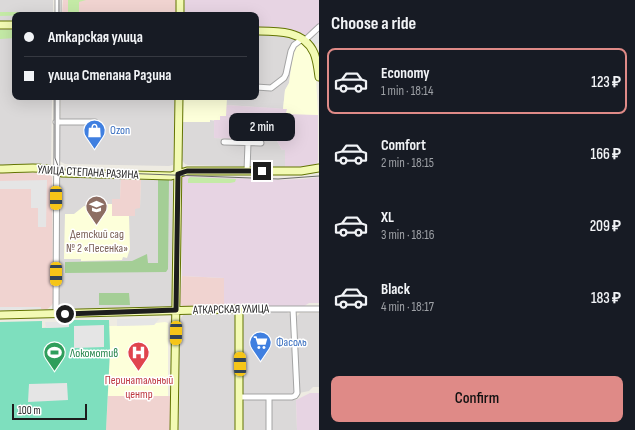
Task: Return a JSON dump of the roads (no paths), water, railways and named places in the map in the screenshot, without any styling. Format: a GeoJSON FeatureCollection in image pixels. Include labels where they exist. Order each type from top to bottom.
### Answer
{"type":"FeatureCollection","features":[{"type":"Feature","properties":{"kind":"street"},"geometry":{"type":"LineString","coordinates":[[58,0],[58,12]]}},
{"type":"Feature","properties":{"kind":"street"},"geometry":{"type":"LineString","coordinates":[[180,0],[180,12]]}},
{"type":"Feature","properties":{"kind":"street"},"geometry":{"type":"LineString","coordinates":[[0,25],[12,25]]}},
{"type":"Feature","properties":{"kind":"street"},"geometry":{"type":"LineString","coordinates":[[259,87],[271,88],[284,78],[294,45],[303,40],[319,27]]}},
{"type":"Feature","properties":{"kind":"street"},"geometry":{"type":"LineString","coordinates":[[259,31],[288,33],[303,40],[314,53],[319,77]]}},
{"type":"Feature","properties":{"kind":"street"},"geometry":{"type":"LineString","coordinates":[[56,314],[57,100]]}},
{"type":"Feature","properties":{"kind":"street"},"geometry":{"type":"LineString","coordinates":[[174,430],[179,100]]}},
{"type":"Feature","properties":{"kind":"street"},"geometry":{"type":"LineString","coordinates":[[56,122],[95,122]]}},
{"type":"Feature","properties":{"kind":"street"},"geometry":{"type":"LineString","coordinates":[[224,142],[261,143]]}},
{"type":"Feature","properties":{"kind":"street"},"geometry":{"type":"LineString","coordinates":[[247,171],[248,142]]}},
{"type":"Feature","properties":{"kind":"street","name":"УЛИЦА СТЕПАНА РАЗИНА"},"geometry":{"type":"LineString","coordinates":[[0,170],[56,170],[62,173],[171,176],[187,171],[301,171],[319,168]]}},
{"type":"Feature","properties":{"kind":"street"},"geometry":{"type":"LineString","coordinates":[[239,309],[239,430]]}},
{"type":"Feature","properties":{"kind":"street"},"geometry":{"type":"LineString","coordinates":[[239,397],[292,397],[297,393],[293,309]]}},
{"type":"Feature","properties":{"kind":"street","name":"АТКАРСКАЯ УЛИЦА"},"geometry":{"type":"LineString","coordinates":[[0,315],[176,310],[319,309]]}},
{"type":"Feature","properties":{"kind":"street"},"geometry":{"type":"LineString","coordinates":[[269,398],[269,430]]}},
{"type":"Feature","properties":{"kind":"tram line"},"geometry":{"type":"LineString","coordinates":[[59,0],[59,12]]}},
{"type":"Feature","properties":{"kind":"tram line"},"geometry":{"type":"LineString","coordinates":[[55,100],[55,158],[58,166],[67,171],[278,179],[319,176]]}},
{"type":"Feature","properties":{"kind":"place","name":"Ozon"},"geometry":{"type":"Point","coordinates":[94,150]}},
{"type":"Feature","properties":{"kind":"place","name":"Детский сад № 2 «Песенка»"},"geometry":{"type":"Point","coordinates":[97,226]}},
{"type":"Feature","properties":{"kind":"place","name":"Фасоль"},"geometry":{"type":"Point","coordinates":[260,362]}},
{"type":"Feature","properties":{"kind":"place","name":"Локомотив"},"geometry":{"type":"Point","coordinates":[55,372]}},
{"type":"Feature","properties":{"kind":"place","name":"Перинатальный центр"},"geometry":{"type":"Point","coordinates":[139,372]}}]}
